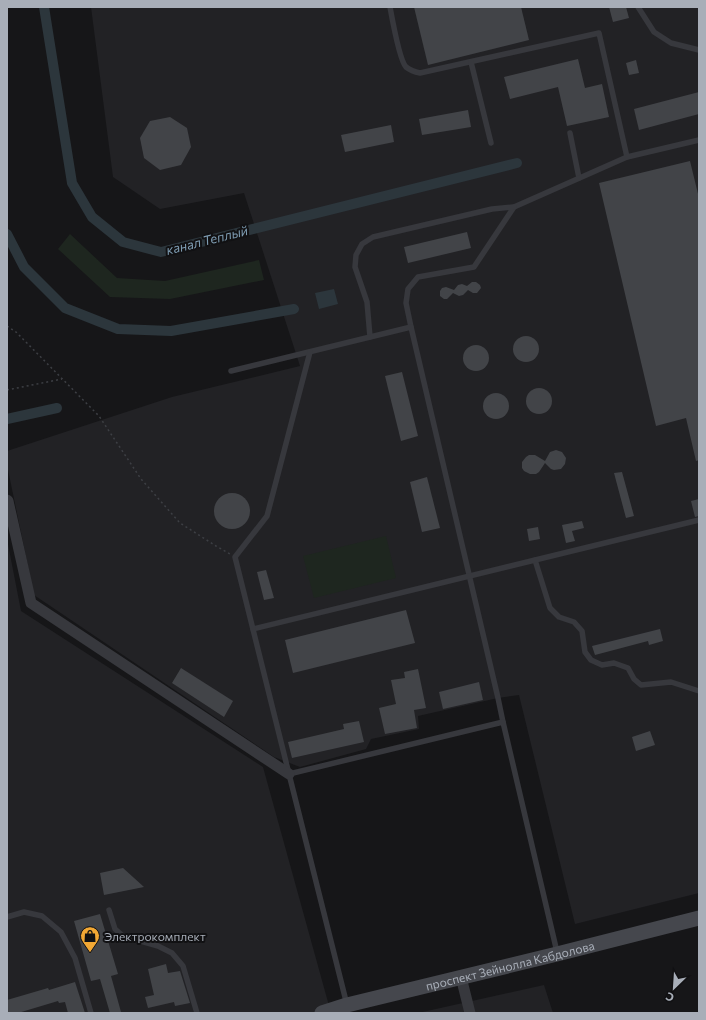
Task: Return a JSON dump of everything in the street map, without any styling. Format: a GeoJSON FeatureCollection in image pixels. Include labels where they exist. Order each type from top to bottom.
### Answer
{"type":"FeatureCollection","features":[{"type":"Feature","properties":{"kind":"main road","name":"проспект Зейнолла Кабдолова"},"geometry":{"type":"LineString","coordinates":[[322,1013],[699,918]]}},
{"type":"Feature","properties":{"kind":"street"},"geometry":{"type":"LineString","coordinates":[[7,500],[30,603],[289,774]]}},
{"type":"Feature","properties":{"kind":"street"},"geometry":{"type":"LineString","coordinates":[[461,977],[470,1013]]}},
{"type":"Feature","properties":{"kind":"lane"},"geometry":{"type":"LineString","coordinates":[[390,7],[405,66],[420,73],[599,33],[627,157]]}},
{"type":"Feature","properties":{"kind":"lane"},"geometry":{"type":"LineString","coordinates":[[638,7],[654,32],[671,43],[699,50]]}},
{"type":"Feature","properties":{"kind":"lane"},"geometry":{"type":"LineString","coordinates":[[471,62],[491,143]]}},
{"type":"Feature","properties":{"kind":"lane"},"geometry":{"type":"LineString","coordinates":[[570,133],[579,178]]}},
{"type":"Feature","properties":{"kind":"lane"},"geometry":{"type":"LineString","coordinates":[[370,337],[367,302],[355,267],[356,255],[362,244],[373,237],[492,209],[514,207],[627,157],[699,140]]}},
{"type":"Feature","properties":{"kind":"lane"},"geometry":{"type":"LineString","coordinates":[[514,207],[474,267],[418,277],[408,290],[406,303],[557,954]]}},
{"type":"Feature","properties":{"kind":"lane"},"geometry":{"type":"LineString","coordinates":[[231,371],[411,327]]}},
{"type":"Feature","properties":{"kind":"lane"},"geometry":{"type":"LineString","coordinates":[[310,352],[267,516],[235,557],[347,1006]]}},
{"type":"Feature","properties":{"kind":"lane"},"geometry":{"type":"LineString","coordinates":[[253,629],[699,520]]}},
{"type":"Feature","properties":{"kind":"lane"},"geometry":{"type":"LineString","coordinates":[[535,560],[550,608],[559,617],[574,622],[582,631],[585,652],[591,660],[602,665],[614,663],[628,668],[634,679],[641,685],[671,682],[699,691]]}},
{"type":"Feature","properties":{"kind":"lane"},"geometry":{"type":"LineString","coordinates":[[289,774],[503,722]]}},
{"type":"Feature","properties":{"kind":"lane"},"geometry":{"type":"LineString","coordinates":[[109,910],[115,929],[122,936],[158,946],[172,952],[183,966],[197,1013]]}},
{"type":"Feature","properties":{"kind":"lane"},"geometry":{"type":"LineString","coordinates":[[7,917],[24,912],[42,916],[61,932],[75,958],[91,1013]]}},
{"type":"Feature","properties":{"kind":"path"},"geometry":{"type":"LineString","coordinates":[[7,326],[16,332],[99,416],[141,478],[180,523],[235,557]]}},
{"type":"Feature","properties":{"kind":"path"},"geometry":{"type":"LineString","coordinates":[[7,390],[62,379]]}},
{"type":"Feature","properties":{"kind":"shaded area"},"geometry":{"type":"Polygon","coordinates":[[[91,7],[699,7],[699,893],[575,924],[519,695],[498,698],[418,716],[419,729],[371,739],[366,749],[300,767],[274,757],[34,595],[7,465],[7,451],[172,397],[300,366],[244,193],[160,209],[113,177],[91,7]]]}},
{"type":"Feature","properties":{"kind":"shaded area"},"geometry":{"type":"Polygon","coordinates":[[[70,234],[117,278],[165,281],[259,260],[264,280],[170,299],[110,297],[58,249],[70,234]]]}},
{"type":"Feature","properties":{"kind":"shaded area"},"geometry":{"type":"Polygon","coordinates":[[[334,289],[338,304],[319,309],[315,293],[334,289]]]}},
{"type":"Feature","properties":{"kind":"shaded area"},"geometry":{"type":"Polygon","coordinates":[[[386,536],[396,578],[314,598],[303,556],[386,536]]]}},
{"type":"Feature","properties":{"kind":"shaded area"},"geometry":{"type":"Polygon","coordinates":[[[7,539],[21,611],[263,767],[331,1013],[7,1013],[7,539]]]}},
{"type":"Feature","properties":{"kind":"shaded area"},"geometry":{"type":"Polygon","coordinates":[[[544,985],[553,1013],[418,1013],[544,985]]]}},
{"type":"Feature","properties":{"kind":"building"},"geometry":{"type":"Polygon","coordinates":[[[414,7],[521,7],[529,40],[428,65],[414,7]]]}},
{"type":"Feature","properties":{"kind":"building"},"geometry":{"type":"Polygon","coordinates":[[[609,7],[626,7],[629,18],[613,22],[609,7]]]}},
{"type":"Feature","properties":{"kind":"building"},"geometry":{"type":"Polygon","coordinates":[[[578,59],[585,88],[602,84],[609,117],[567,126],[558,87],[510,99],[504,77],[578,59]]]}},
{"type":"Feature","properties":{"kind":"building"},"geometry":{"type":"Polygon","coordinates":[[[636,60],[639,73],[629,75],[626,63],[636,60]]]}},
{"type":"Feature","properties":{"kind":"building"},"geometry":{"type":"Polygon","coordinates":[[[699,92],[699,114],[639,130],[634,109],[699,92]]]}},
{"type":"Feature","properties":{"kind":"building"},"geometry":{"type":"Polygon","coordinates":[[[468,110],[471,127],[422,135],[419,119],[468,110]]]}},
{"type":"Feature","properties":{"kind":"building"},"geometry":{"type":"Polygon","coordinates":[[[170,117],[187,128],[191,147],[181,165],[160,170],[144,158],[140,138],[150,121],[170,117]]]}},
{"type":"Feature","properties":{"kind":"building"},"geometry":{"type":"Polygon","coordinates":[[[391,125],[394,142],[345,152],[341,135],[391,125]]]}},
{"type":"Feature","properties":{"kind":"building"},"geometry":{"type":"Polygon","coordinates":[[[690,161],[699,198],[699,460],[696,461],[686,418],[656,426],[599,183],[690,161]]]}},
{"type":"Feature","properties":{"kind":"building"},"geometry":{"type":"Polygon","coordinates":[[[467,232],[471,248],[408,263],[404,247],[467,232]]]}},
{"type":"Feature","properties":{"kind":"building"},"geometry":{"type":"Polygon","coordinates":[[[472,282],[476,282],[480,285],[481,288],[477,293],[473,293],[468,290],[463,295],[459,296],[453,293],[447,299],[440,296],[440,291],[442,288],[446,287],[454,290],[458,285],[462,284],[467,286],[472,282]]]}},
{"type":"Feature","properties":{"kind":"building"},"geometry":{"type":"Polygon","coordinates":[[[526,336],[535,340],[539,349],[535,358],[526,362],[517,358],[513,349],[517,340],[526,336]]]}},
{"type":"Feature","properties":{"kind":"building"},"geometry":{"type":"Polygon","coordinates":[[[476,345],[485,349],[489,358],[485,367],[476,371],[467,367],[463,358],[467,349],[476,345]]]}},
{"type":"Feature","properties":{"kind":"building"},"geometry":{"type":"Polygon","coordinates":[[[402,372],[418,436],[401,441],[385,376],[402,372]]]}},
{"type":"Feature","properties":{"kind":"building"},"geometry":{"type":"Polygon","coordinates":[[[539,388],[548,392],[552,401],[548,410],[539,414],[530,410],[526,401],[530,392],[539,388]]]}},
{"type":"Feature","properties":{"kind":"building"},"geometry":{"type":"Polygon","coordinates":[[[496,393],[505,397],[509,406],[505,415],[496,419],[487,415],[483,406],[487,397],[496,393]]]}},
{"type":"Feature","properties":{"kind":"building"},"geometry":{"type":"Polygon","coordinates":[[[556,450],[562,452],[566,458],[565,464],[561,469],[551,469],[545,463],[539,472],[536,474],[530,474],[522,468],[522,462],[529,455],[535,455],[545,461],[550,452],[556,450]]]}},
{"type":"Feature","properties":{"kind":"building"},"geometry":{"type":"Polygon","coordinates":[[[622,472],[634,516],[626,518],[614,473],[622,472]]]}},
{"type":"Feature","properties":{"kind":"building"},"geometry":{"type":"Polygon","coordinates":[[[427,477],[440,528],[422,532],[410,482],[427,477]]]}},
{"type":"Feature","properties":{"kind":"building"},"geometry":{"type":"Polygon","coordinates":[[[236,493],[245,498],[249,504],[249,518],[245,524],[236,529],[228,529],[219,524],[215,518],[214,507],[219,498],[225,494],[236,493]]]}},
{"type":"Feature","properties":{"kind":"building"},"geometry":{"type":"Polygon","coordinates":[[[699,499],[699,516],[695,517],[691,501],[699,499]]]}},
{"type":"Feature","properties":{"kind":"building"},"geometry":{"type":"Polygon","coordinates":[[[582,521],[584,528],[572,531],[575,541],[566,543],[562,525],[582,521]]]}},
{"type":"Feature","properties":{"kind":"building"},"geometry":{"type":"Polygon","coordinates":[[[538,527],[540,539],[529,541],[527,529],[538,527]]]}},
{"type":"Feature","properties":{"kind":"building"},"geometry":{"type":"Polygon","coordinates":[[[266,570],[274,598],[264,600],[257,572],[266,570]]]}},
{"type":"Feature","properties":{"kind":"building"},"geometry":{"type":"Polygon","coordinates":[[[406,610],[415,643],[293,673],[285,640],[406,610]]]}},
{"type":"Feature","properties":{"kind":"building"},"geometry":{"type":"Polygon","coordinates":[[[660,629],[663,641],[649,645],[648,641],[595,655],[592,646],[660,629]]]}},
{"type":"Feature","properties":{"kind":"building"},"geometry":{"type":"Polygon","coordinates":[[[181,668],[233,701],[224,717],[172,683],[181,668]]]}},
{"type":"Feature","properties":{"kind":"building"},"geometry":{"type":"Polygon","coordinates":[[[418,669],[426,708],[414,710],[417,728],[385,734],[379,708],[396,704],[391,680],[405,678],[404,672],[418,669]]]}},
{"type":"Feature","properties":{"kind":"building"},"geometry":{"type":"Polygon","coordinates":[[[479,682],[483,700],[443,709],[439,692],[479,682]]]}},
{"type":"Feature","properties":{"kind":"building"},"geometry":{"type":"Polygon","coordinates":[[[359,721],[364,742],[292,758],[288,742],[344,729],[343,724],[359,721]]]}},
{"type":"Feature","properties":{"kind":"building"},"geometry":{"type":"Polygon","coordinates":[[[650,731],[655,745],[636,751],[632,737],[650,731]]]}},
{"type":"Feature","properties":{"kind":"building"},"geometry":{"type":"Polygon","coordinates":[[[123,868],[144,887],[104,895],[100,873],[123,868]]]}},
{"type":"Feature","properties":{"kind":"building"},"geometry":{"type":"Polygon","coordinates":[[[100,914],[118,974],[111,976],[121,1012],[117,1013],[110,1013],[100,979],[91,981],[74,921],[100,914]]]}},
{"type":"Feature","properties":{"kind":"building"},"geometry":{"type":"Polygon","coordinates":[[[166,964],[168,973],[180,971],[190,1003],[175,1006],[174,1002],[148,1008],[145,997],[154,995],[148,969],[166,964]]]}},
{"type":"Feature","properties":{"kind":"building"},"geometry":{"type":"Polygon","coordinates":[[[75,982],[85,1013],[68,1013],[65,1002],[59,1003],[58,1001],[18,1013],[7,1013],[7,1000],[75,982]]]}},
{"type":"Feature","properties":{"kind":"waterway","name":"канал Теплый"},"geometry":{"type":"LineString","coordinates":[[44,7],[72,183],[92,217],[123,242],[161,252],[517,163]]}},
{"type":"Feature","properties":{"kind":"waterway","name":"канал Теплый"},"geometry":{"type":"LineString","coordinates":[[7,234],[24,267],[65,308],[118,329],[171,331],[294,309]]}},
{"type":"Feature","properties":{"kind":"waterway"},"geometry":{"type":"LineString","coordinates":[[7,419],[57,408]]}},
{"type":"Feature","properties":{"kind":"place","name":"Электрокомплект"},"geometry":{"type":"Point","coordinates":[90,953]}}]}
